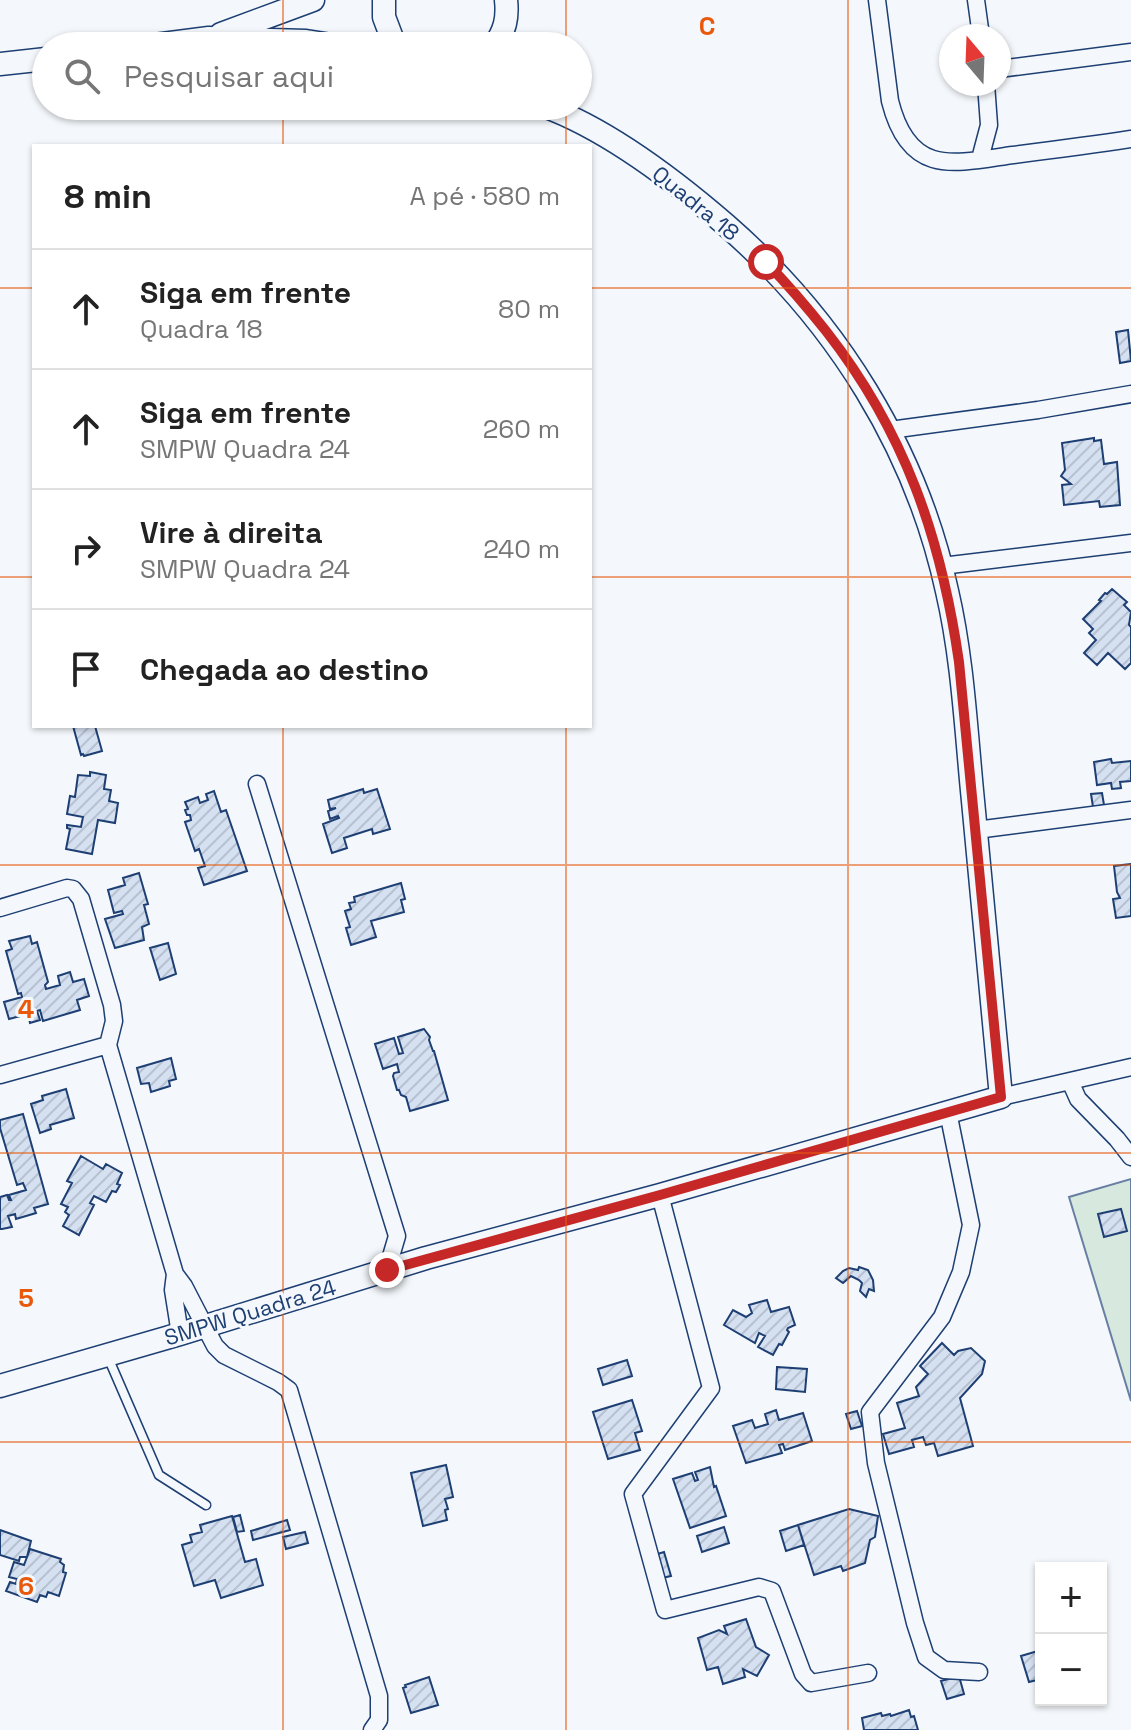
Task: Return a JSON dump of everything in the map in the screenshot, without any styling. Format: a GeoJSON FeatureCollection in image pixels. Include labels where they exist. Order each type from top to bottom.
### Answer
{"type":"FeatureCollection","features":[{"type":"Feature","properties":{"kind":"street"},"geometry":{"type":"LineString","coordinates":[[225,32],[313,0]]}},
{"type":"Feature","properties":{"kind":"street"},"geometry":{"type":"LineString","coordinates":[[384,0],[384,17],[390,32]]}},
{"type":"Feature","properties":{"kind":"street"},"geometry":{"type":"LineString","coordinates":[[877,0],[894,117],[910,145],[933,159],[980,159],[1131,139]]}},
{"type":"Feature","properties":{"kind":"street"},"geometry":{"type":"LineString","coordinates":[[976,0],[979,24]]}},
{"type":"Feature","properties":{"kind":"street"},"geometry":{"type":"LineString","coordinates":[[502,32],[507,7]]}},
{"type":"Feature","properties":{"kind":"street"},"geometry":{"type":"LineString","coordinates":[[507,7],[515,32]]}},
{"type":"Feature","properties":{"kind":"street"},"geometry":{"type":"LineString","coordinates":[[1011,67],[1131,52]]}},
{"type":"Feature","properties":{"kind":"street"},"geometry":{"type":"LineString","coordinates":[[0,64],[32,61]]}},
{"type":"Feature","properties":{"kind":"street"},"geometry":{"type":"LineString","coordinates":[[980,159],[989,125],[987,96]]}},
{"type":"Feature","properties":{"kind":"street","name":"Quadra 18"},"geometry":{"type":"LineString","coordinates":[[578,120],[666,177],[709,210],[766,262],[827,332],[890,430]]}},
{"type":"Feature","properties":{"kind":"street"},"geometry":{"type":"LineString","coordinates":[[1131,394],[890,430],[920,499],[942,566],[951,607],[1001,1097],[1131,1067]]}},
{"type":"Feature","properties":{"kind":"street"},"geometry":{"type":"LineString","coordinates":[[942,566],[1131,543]]}},
{"type":"Feature","properties":{"kind":"street"},"geometry":{"type":"LineString","coordinates":[[257,784],[397,1236],[387,1270]]}},
{"type":"Feature","properties":{"kind":"street"},"geometry":{"type":"LineString","coordinates":[[976,830],[1131,810]]}},
{"type":"Feature","properties":{"kind":"street"},"geometry":{"type":"LineString","coordinates":[[0,908],[58,889],[67,888],[81,899],[112,1005],[114,1021],[108,1045],[175,1274],[215,1346],[224,1355],[289,1390],[379,1696],[379,1720],[372,1730]]}},
{"type":"Feature","properties":{"kind":"street"},"geometry":{"type":"LineString","coordinates":[[0,1075],[108,1045]]}},
{"type":"Feature","properties":{"kind":"street"},"geometry":{"type":"LineString","coordinates":[[1070,1081],[1078,1099],[1131,1157]]}},
{"type":"Feature","properties":{"kind":"street","name":"SMPW Quadra 24"},"geometry":{"type":"LineString","coordinates":[[0,1386],[426,1258],[660,1195],[1001,1097]]}},
{"type":"Feature","properties":{"kind":"street"},"geometry":{"type":"LineString","coordinates":[[948,1112],[971,1225],[961,1272],[942,1317],[870,1412],[876,1463],[926,1657],[944,1670],[979,1672]]}},
{"type":"Feature","properties":{"kind":"street"},"geometry":{"type":"LineString","coordinates":[[660,1195],[711,1388],[633,1494],[665,1610],[759,1587],[772,1591],[803,1674],[811,1683],[868,1673]]}},
{"type":"Feature","properties":{"kind":"street"},"geometry":{"type":"LineString","coordinates":[[397,1236],[426,1258]]}},
{"type":"Feature","properties":{"kind":"street"},"geometry":{"type":"LineString","coordinates":[[175,1274],[173,1290],[180,1334]]}},
{"type":"Feature","properties":{"kind":"lane"},"geometry":{"type":"LineString","coordinates":[[107,1355],[159,1475],[206,1505]]}},
{"type":"Feature","properties":{"kind":"shaded area"},"geometry":{"type":"Polygon","coordinates":[[[1131,1179],[1131,1401],[1069,1197],[1131,1179]]]}},
{"type":"Feature","properties":{"kind":"building"},"geometry":{"type":"Polygon","coordinates":[[[1128,330],[1131,361],[1120,363],[1116,332],[1128,330]]]}},
{"type":"Feature","properties":{"kind":"building"},"geometry":{"type":"Polygon","coordinates":[[[1094,438],[1094,441],[1101,440],[1104,464],[1117,462],[1120,505],[1100,507],[1099,501],[1064,505],[1062,485],[1071,484],[1061,476],[1065,470],[1062,443],[1094,438]]]}},
{"type":"Feature","properties":{"kind":"building"},"geometry":{"type":"Polygon","coordinates":[[[1112,589],[1127,602],[1124,605],[1131,612],[1131,663],[1125,669],[1108,653],[1097,665],[1084,653],[1096,640],[1089,633],[1093,629],[1083,619],[1112,589]]]}},
{"type":"Feature","properties":{"kind":"building"},"geometry":{"type":"Polygon","coordinates":[[[74,728],[96,728],[102,751],[81,755],[74,728]]]}},
{"type":"Feature","properties":{"kind":"building"},"geometry":{"type":"Polygon","coordinates":[[[1111,759],[1112,763],[1131,761],[1131,781],[1120,782],[1121,788],[1112,789],[1111,783],[1097,785],[1094,762],[1111,759]]]}},
{"type":"Feature","properties":{"kind":"building"},"geometry":{"type":"Polygon","coordinates":[[[90,772],[106,775],[104,789],[111,790],[109,801],[118,803],[115,823],[98,820],[92,854],[66,849],[70,829],[67,825],[81,827],[83,817],[67,814],[70,796],[75,797],[78,775],[90,776],[90,772]]]}},
{"type":"Feature","properties":{"kind":"building"},"geometry":{"type":"Polygon","coordinates":[[[363,789],[364,793],[377,789],[390,829],[373,834],[372,829],[344,838],[347,848],[332,853],[323,824],[339,818],[330,819],[328,811],[336,808],[330,809],[328,800],[363,789]]]}},
{"type":"Feature","properties":{"kind":"building"},"geometry":{"type":"Polygon","coordinates":[[[214,791],[221,812],[226,810],[247,871],[204,885],[198,868],[205,866],[199,849],[195,851],[185,822],[191,820],[185,810],[188,809],[185,802],[198,797],[200,803],[208,800],[206,794],[214,791]]]}},
{"type":"Feature","properties":{"kind":"building"},"geometry":{"type":"Polygon","coordinates":[[[1102,793],[1104,805],[1093,807],[1091,794],[1102,793]]]}},
{"type":"Feature","properties":{"kind":"building"},"geometry":{"type":"Polygon","coordinates":[[[1131,864],[1131,916],[1116,918],[1113,899],[1120,898],[1114,866],[1131,864]]]}},
{"type":"Feature","properties":{"kind":"building"},"geometry":{"type":"Polygon","coordinates":[[[139,873],[148,904],[144,905],[149,924],[142,927],[144,940],[115,948],[105,919],[123,914],[122,911],[114,913],[108,890],[125,885],[123,878],[139,873]]]}},
{"type":"Feature","properties":{"kind":"building"},"geometry":{"type":"Polygon","coordinates":[[[401,883],[404,912],[371,921],[376,937],[351,945],[345,911],[351,909],[349,903],[355,902],[354,897],[401,883]]]}},
{"type":"Feature","properties":{"kind":"building"},"geometry":{"type":"Polygon","coordinates":[[[30,936],[32,944],[37,942],[48,982],[46,989],[60,985],[58,976],[70,972],[73,982],[84,979],[89,996],[77,1000],[80,1010],[43,1021],[40,1010],[37,1011],[40,1020],[30,1023],[28,1014],[9,1019],[4,1002],[22,997],[21,993],[18,994],[6,951],[12,949],[9,941],[30,936]]]}},
{"type":"Feature","properties":{"kind":"building"},"geometry":{"type":"Polygon","coordinates":[[[168,943],[176,974],[160,980],[150,948],[168,943]]]}},
{"type":"Feature","properties":{"kind":"building"},"geometry":{"type":"Polygon","coordinates":[[[424,1029],[430,1037],[448,1100],[410,1111],[406,1097],[397,1090],[393,1076],[399,1072],[397,1064],[383,1069],[375,1044],[394,1038],[399,1054],[403,1053],[398,1037],[424,1029]]]}},
{"type":"Feature","properties":{"kind":"building"},"geometry":{"type":"Polygon","coordinates":[[[171,1058],[176,1079],[169,1081],[170,1086],[151,1092],[149,1083],[141,1084],[137,1068],[171,1058]]]}},
{"type":"Feature","properties":{"kind":"building"},"geometry":{"type":"Polygon","coordinates":[[[66,1089],[74,1118],[50,1125],[51,1129],[40,1133],[31,1104],[43,1100],[42,1096],[66,1089]]]}},
{"type":"Feature","properties":{"kind":"building"},"geometry":{"type":"Polygon","coordinates":[[[23,1114],[48,1204],[34,1208],[36,1213],[16,1219],[15,1214],[8,1216],[12,1227],[0,1229],[0,1197],[7,1195],[11,1200],[9,1195],[26,1190],[23,1183],[17,1185],[0,1120],[23,1114]]]}},
{"type":"Feature","properties":{"kind":"building"},"geometry":{"type":"Polygon","coordinates":[[[81,1156],[103,1169],[106,1164],[122,1173],[117,1184],[120,1185],[106,1202],[94,1196],[90,1203],[94,1205],[79,1235],[63,1226],[69,1215],[65,1212],[68,1207],[61,1204],[72,1183],[67,1181],[81,1156]]]}},
{"type":"Feature","properties":{"kind":"building"},"geometry":{"type":"Polygon","coordinates":[[[1121,1209],[1127,1231],[1104,1237],[1098,1214],[1121,1209]]]}},
{"type":"Feature","properties":{"kind":"building"},"geometry":{"type":"Polygon","coordinates":[[[859,1267],[868,1270],[873,1280],[874,1291],[869,1289],[866,1297],[860,1291],[862,1283],[859,1280],[851,1276],[843,1283],[836,1278],[849,1268],[858,1270],[859,1267]]]}},
{"type":"Feature","properties":{"kind":"building"},"geometry":{"type":"Polygon","coordinates":[[[767,1300],[771,1312],[789,1307],[795,1325],[788,1328],[782,1345],[779,1344],[773,1355],[758,1347],[765,1336],[759,1333],[755,1343],[724,1325],[733,1310],[746,1317],[752,1313],[749,1305],[767,1300]]]}},
{"type":"Feature","properties":{"kind":"building"},"geometry":{"type":"Polygon","coordinates":[[[942,1343],[954,1355],[971,1348],[985,1361],[982,1374],[960,1398],[973,1446],[938,1456],[934,1443],[926,1445],[923,1437],[912,1440],[914,1447],[889,1454],[883,1434],[905,1428],[897,1403],[919,1396],[916,1387],[928,1374],[920,1366],[942,1343]]]}},
{"type":"Feature","properties":{"kind":"building"},"geometry":{"type":"Polygon","coordinates":[[[627,1360],[632,1376],[603,1385],[598,1369],[627,1360]]]}},
{"type":"Feature","properties":{"kind":"building"},"geometry":{"type":"Polygon","coordinates":[[[777,1367],[807,1369],[805,1392],[776,1389],[777,1367]]]}},
{"type":"Feature","properties":{"kind":"building"},"geometry":{"type":"Polygon","coordinates":[[[632,1400],[642,1431],[635,1433],[640,1450],[608,1459],[593,1412],[632,1400]]]}},
{"type":"Feature","properties":{"kind":"building"},"geometry":{"type":"Polygon","coordinates":[[[776,1410],[779,1420],[803,1413],[812,1441],[785,1450],[783,1444],[779,1445],[782,1453],[746,1463],[733,1426],[752,1420],[755,1428],[768,1424],[765,1414],[776,1410]]]}},
{"type":"Feature","properties":{"kind":"building"},"geometry":{"type":"Polygon","coordinates":[[[857,1411],[862,1426],[851,1429],[846,1414],[857,1411]]]}},
{"type":"Feature","properties":{"kind":"building"},"geometry":{"type":"Polygon","coordinates":[[[446,1465],[453,1497],[445,1499],[447,1520],[423,1526],[411,1473],[446,1465]]]}},
{"type":"Feature","properties":{"kind":"building"},"geometry":{"type":"Polygon","coordinates":[[[710,1467],[714,1487],[726,1516],[690,1528],[673,1479],[692,1473],[695,1481],[698,1480],[695,1472],[710,1467]]]}},
{"type":"Feature","properties":{"kind":"building"},"geometry":{"type":"Polygon","coordinates":[[[849,1509],[878,1516],[875,1537],[870,1540],[865,1563],[843,1571],[841,1566],[814,1575],[798,1525],[849,1509]]]}},
{"type":"Feature","properties":{"kind":"building"},"geometry":{"type":"Polygon","coordinates":[[[240,1515],[244,1531],[237,1532],[233,1517],[240,1515]]]}},
{"type":"Feature","properties":{"kind":"building"},"geometry":{"type":"Polygon","coordinates":[[[232,1516],[245,1562],[256,1559],[263,1585],[221,1598],[215,1580],[194,1586],[182,1545],[192,1542],[190,1535],[202,1532],[200,1525],[232,1516]]]}},
{"type":"Feature","properties":{"kind":"building"},"geometry":{"type":"Polygon","coordinates":[[[287,1520],[290,1530],[253,1540],[251,1531],[287,1520]]]}},
{"type":"Feature","properties":{"kind":"building"},"geometry":{"type":"Polygon","coordinates":[[[798,1525],[804,1545],[786,1551],[780,1531],[798,1525]]]}},
{"type":"Feature","properties":{"kind":"building"},"geometry":{"type":"Polygon","coordinates":[[[724,1527],[729,1543],[702,1552],[697,1536],[724,1527]]]}},
{"type":"Feature","properties":{"kind":"building"},"geometry":{"type":"Polygon","coordinates":[[[0,1530],[31,1541],[27,1557],[20,1557],[19,1561],[0,1555],[0,1530]]]}},
{"type":"Feature","properties":{"kind":"building"},"geometry":{"type":"Polygon","coordinates":[[[305,1532],[308,1543],[286,1549],[283,1537],[305,1532]]]}},
{"type":"Feature","properties":{"kind":"building"},"geometry":{"type":"Polygon","coordinates":[[[30,1549],[61,1559],[63,1572],[66,1573],[59,1596],[48,1592],[46,1597],[40,1595],[37,1602],[6,1591],[10,1582],[16,1584],[17,1579],[9,1577],[14,1562],[24,1565],[30,1549]]]}},
{"type":"Feature","properties":{"kind":"building"},"geometry":{"type":"Polygon","coordinates":[[[664,1552],[671,1576],[658,1579],[651,1556],[664,1552]]]}},
{"type":"Feature","properties":{"kind":"building"},"geometry":{"type":"Polygon","coordinates":[[[746,1619],[756,1647],[769,1655],[757,1676],[743,1669],[745,1677],[723,1684],[718,1667],[707,1670],[698,1638],[719,1630],[727,1634],[724,1626],[746,1619]]]}},
{"type":"Feature","properties":{"kind":"building"},"geometry":{"type":"Polygon","coordinates":[[[1035,1652],[1035,1680],[1029,1682],[1021,1656],[1035,1652]]]}},
{"type":"Feature","properties":{"kind":"building"},"geometry":{"type":"Polygon","coordinates":[[[959,1676],[964,1694],[947,1699],[941,1681],[959,1676]]]}},
{"type":"Feature","properties":{"kind":"building"},"geometry":{"type":"Polygon","coordinates":[[[429,1677],[438,1705],[411,1713],[403,1688],[429,1677]]]}},
{"type":"Feature","properties":{"kind":"building"},"geometry":{"type":"Polygon","coordinates":[[[909,1710],[918,1730],[864,1730],[862,1718],[881,1713],[882,1716],[891,1716],[909,1710]]]}},
{"type":"Feature","properties":{"kind":"route"},"geometry":{"type":"LineString","coordinates":[[387,1270],[1001,1097],[959,662],[942,566],[905,461],[871,397],[827,332],[766,262]]}}]}
